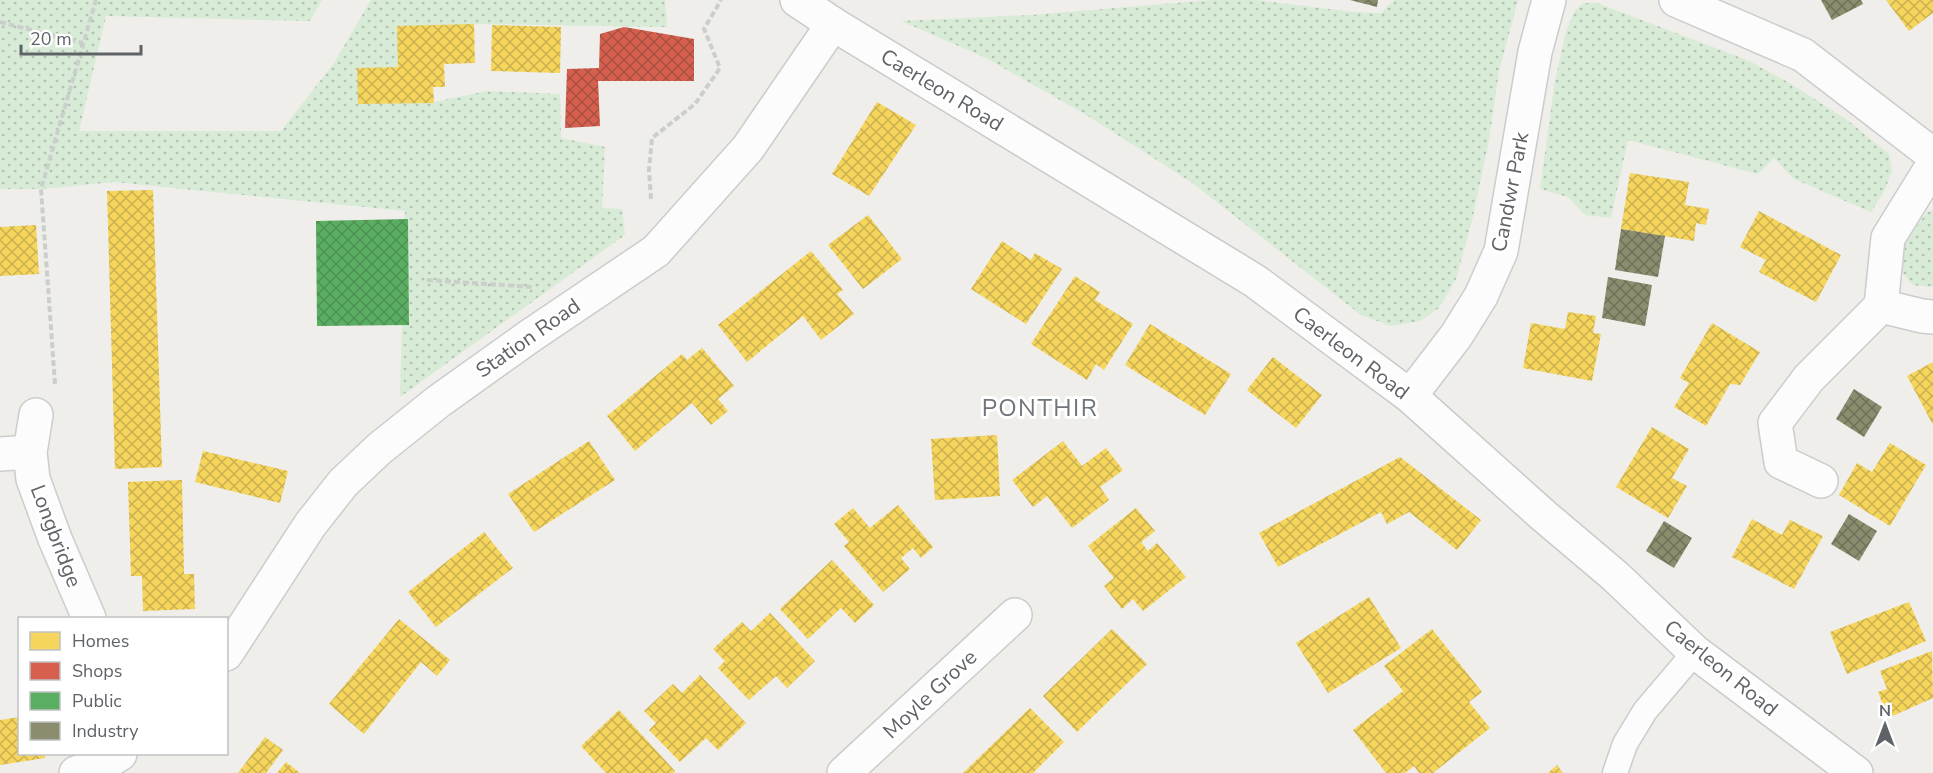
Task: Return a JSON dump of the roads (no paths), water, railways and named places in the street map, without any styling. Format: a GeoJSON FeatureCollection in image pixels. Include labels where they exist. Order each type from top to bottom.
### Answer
{"type":"FeatureCollection","features":[{"type":"Feature","properties":{"kind":"street","name":"Caerleon Road"},"geometry":{"type":"LineString","coordinates":[[797,0],[1255,281],[1410,396],[1615,576],[1695,652],[1856,773]]}},
{"type":"Feature","properties":{"kind":"street","name":"Candwr Park"},"geometry":{"type":"LineString","coordinates":[[1410,396],[1462,326],[1481,296],[1501,251],[1535,52],[1549,0]]}},
{"type":"Feature","properties":{"kind":"street"},"geometry":{"type":"LineString","coordinates":[[1676,0],[1803,55],[1933,155]]}},
{"type":"Feature","properties":{"kind":"street","name":"Station Road"},"geometry":{"type":"LineString","coordinates":[[228,651],[310,525],[343,483],[438,401],[656,251],[748,148],[833,24]]}},
{"type":"Feature","properties":{"kind":"street"},"geometry":{"type":"LineString","coordinates":[[1821,481],[1781,462],[1776,423],[1809,378],[1881,306],[1888,238],[1933,165]]}},
{"type":"Feature","properties":{"kind":"street"},"geometry":{"type":"LineString","coordinates":[[1881,306],[1933,317]]}},
{"type":"Feature","properties":{"kind":"street","name":"Longbridge"},"geometry":{"type":"LineString","coordinates":[[36,415],[15,453],[33,479],[55,539],[89,617]]}},
{"type":"Feature","properties":{"kind":"street","name":"Moyle Grove"},"geometry":{"type":"LineString","coordinates":[[844,773],[1015,615]]}},
{"type":"Feature","properties":{"kind":"lane"},"geometry":{"type":"LineString","coordinates":[[1615,773],[1625,744],[1645,711],[1695,652]]}},
{"type":"Feature","properties":{"kind":"district","name":"PONTHIR"},"geometry":{"type":"Point","coordinates":[1040,408]}}]}
